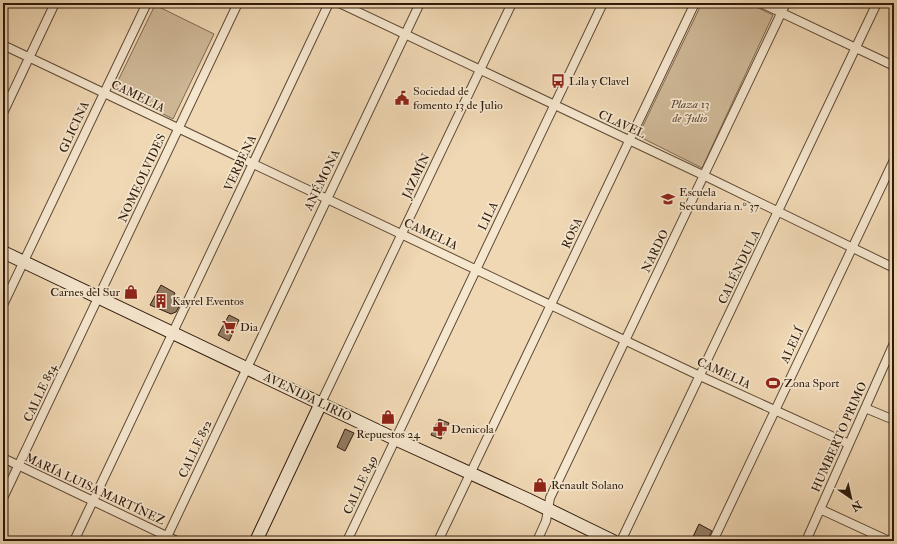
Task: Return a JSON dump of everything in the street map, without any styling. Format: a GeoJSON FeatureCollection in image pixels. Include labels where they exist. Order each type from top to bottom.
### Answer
{"type":"FeatureCollection","features":[{"type":"Feature","properties":{"kind":"main road","name":"AVENIDA LIRIO"},"geometry":{"type":"LineString","coordinates":[[3,252],[613,541]]}},
{"type":"Feature","properties":{"kind":"main road"},"geometry":{"type":"LineString","coordinates":[[256,541],[321,403]]}},
{"type":"Feature","properties":{"kind":"street"},"geometry":{"type":"LineString","coordinates":[[3,114],[55,3]]}},
{"type":"Feature","properties":{"kind":"street","name":"GLICINA"},"geometry":{"type":"LineString","coordinates":[[3,305],[147,3]]}},
{"type":"Feature","properties":{"kind":"street","name":"NOMEOLVIDES"},"geometry":{"type":"LineString","coordinates":[[99,298],[238,3]]}},
{"type":"Feature","properties":{"kind":"street","name":"VERBENA"},"geometry":{"type":"LineString","coordinates":[[74,541],[329,3]]}},
{"type":"Feature","properties":{"kind":"street","name":"CLAVEL"},"geometry":{"type":"LineString","coordinates":[[339,3],[705,176],[894,268]]}},
{"type":"Feature","properties":{"kind":"street","name":"ANÉMONA"},"geometry":{"type":"LineString","coordinates":[[246,368],[420,3]]}},
{"type":"Feature","properties":{"kind":"street","name":"JAZMÍN"},"geometry":{"type":"LineString","coordinates":[[321,403],[512,3]]}},
{"type":"Feature","properties":{"kind":"street","name":"LILA"},"geometry":{"type":"LineString","coordinates":[[395,439],[408,415],[603,3]]}},
{"type":"Feature","properties":{"kind":"street","name":"ROSA"},"geometry":{"type":"LineString","coordinates":[[438,541],[694,3]]}},
{"type":"Feature","properties":{"kind":"street"},"geometry":{"type":"LineString","coordinates":[[761,3],[894,66]]}},
{"type":"Feature","properties":{"kind":"street","name":"NARDO"},"geometry":{"type":"LineString","coordinates":[[537,541],[546,521],[550,498],[705,176],[786,3]]}},
{"type":"Feature","properties":{"kind":"street","name":"CALÉNDULA"},"geometry":{"type":"LineString","coordinates":[[621,541],[877,3]]}},
{"type":"Feature","properties":{"kind":"street","name":"CAMELIA"},"geometry":{"type":"LineString","coordinates":[[3,45],[700,376],[849,444]]}},
{"type":"Feature","properties":{"kind":"street","name":"ALELÍ"},"geometry":{"type":"LineString","coordinates":[[713,541],[894,160]]}},
{"type":"Feature","properties":{"kind":"street","name":"CALLE 854"},"geometry":{"type":"LineString","coordinates":[[3,498],[99,298]]}},
{"type":"Feature","properties":{"kind":"street","name":"HUMBERTO PRIMO"},"geometry":{"type":"LineString","coordinates":[[806,541],[894,343]]}},
{"type":"Feature","properties":{"kind":"street","name":"CALLE 852"},"geometry":{"type":"LineString","coordinates":[[166,539],[246,368]]}},
{"type":"Feature","properties":{"kind":"street"},"geometry":{"type":"LineString","coordinates":[[865,408],[894,420]]}},
{"type":"Feature","properties":{"kind":"street","name":"CALLE 849"},"geometry":{"type":"LineString","coordinates":[[347,541],[395,439]]}},
{"type":"Feature","properties":{"kind":"street","name":"MARÍA LUISA MARTÍNEZ"},"geometry":{"type":"LineString","coordinates":[[3,458],[93,501],[166,539],[177,541]]}},
{"type":"Feature","properties":{"kind":"street"},"geometry":{"type":"LineString","coordinates":[[820,509],[889,541]]}},
{"type":"Feature","properties":{"kind":"green space","name":"Plaza 13 de Julio"},"geometry":{"type":"Polygon","coordinates":[[[702,3],[748,3],[773,15],[702,168],[638,136],[702,3]]]}},
{"type":"Feature","properties":{"kind":"green space"},"geometry":{"type":"Polygon","coordinates":[[[155,5],[214,34],[173,119],[114,89],[155,5]]]}},
{"type":"Feature","properties":{"kind":"green space"},"geometry":{"type":"Polygon","coordinates":[[[3,463],[14,468],[3,490],[3,463]]]}},
{"type":"Feature","properties":{"kind":"building","name":"Kayrel Eventos"},"geometry":{"type":"Polygon","coordinates":[[[161,285],[175,293],[173,297],[182,301],[176,312],[171,314],[150,305],[161,285]]]}},
{"type":"Feature","properties":{"kind":"building","name":"Dia"},"geometry":{"type":"Polygon","coordinates":[[[229,315],[239,320],[229,341],[218,335],[229,315]]]}},
{"type":"Feature","properties":{"kind":"building","name":"Denicola"},"geometry":{"type":"Polygon","coordinates":[[[439,419],[449,423],[441,439],[431,435],[439,419]]]}},
{"type":"Feature","properties":{"kind":"building"},"geometry":{"type":"Polygon","coordinates":[[[345,429],[354,433],[345,451],[337,447],[345,429]]]}},
{"type":"Feature","properties":{"kind":"building"},"geometry":{"type":"Polygon","coordinates":[[[699,524],[712,531],[707,541],[691,541],[699,524]]]}},
{"type":"Feature","properties":{"kind":"place","name":"Lila y Clavel"},"geometry":{"type":"Point","coordinates":[558,81]}},
{"type":"Feature","properties":{"kind":"place","name":"Sociedad de fomento 13 de Julio"},"geometry":{"type":"Point","coordinates":[402,98]}},
{"type":"Feature","properties":{"kind":"place","name":"Escuela Secundaria n.° 37"},"geometry":{"type":"Point","coordinates":[668,199]}},
{"type":"Feature","properties":{"kind":"place","name":"Carnes del Sur"},"geometry":{"type":"Point","coordinates":[131,292]}},
{"type":"Feature","properties":{"kind":"place","name":"Kayrel Eventos"},"geometry":{"type":"Point","coordinates":[161,301]}},
{"type":"Feature","properties":{"kind":"place","name":"Dia"},"geometry":{"type":"Point","coordinates":[229,327]}},
{"type":"Feature","properties":{"kind":"place","name":"Zona Sport"},"geometry":{"type":"Point","coordinates":[773,383]}},
{"type":"Feature","properties":{"kind":"place","name":"Repuestos 24"},"geometry":{"type":"Point","coordinates":[388,417]}},
{"type":"Feature","properties":{"kind":"place","name":"Denicola"},"geometry":{"type":"Point","coordinates":[440,429]}},
{"type":"Feature","properties":{"kind":"place","name":"Renault Solano"},"geometry":{"type":"Point","coordinates":[540,485]}}]}
